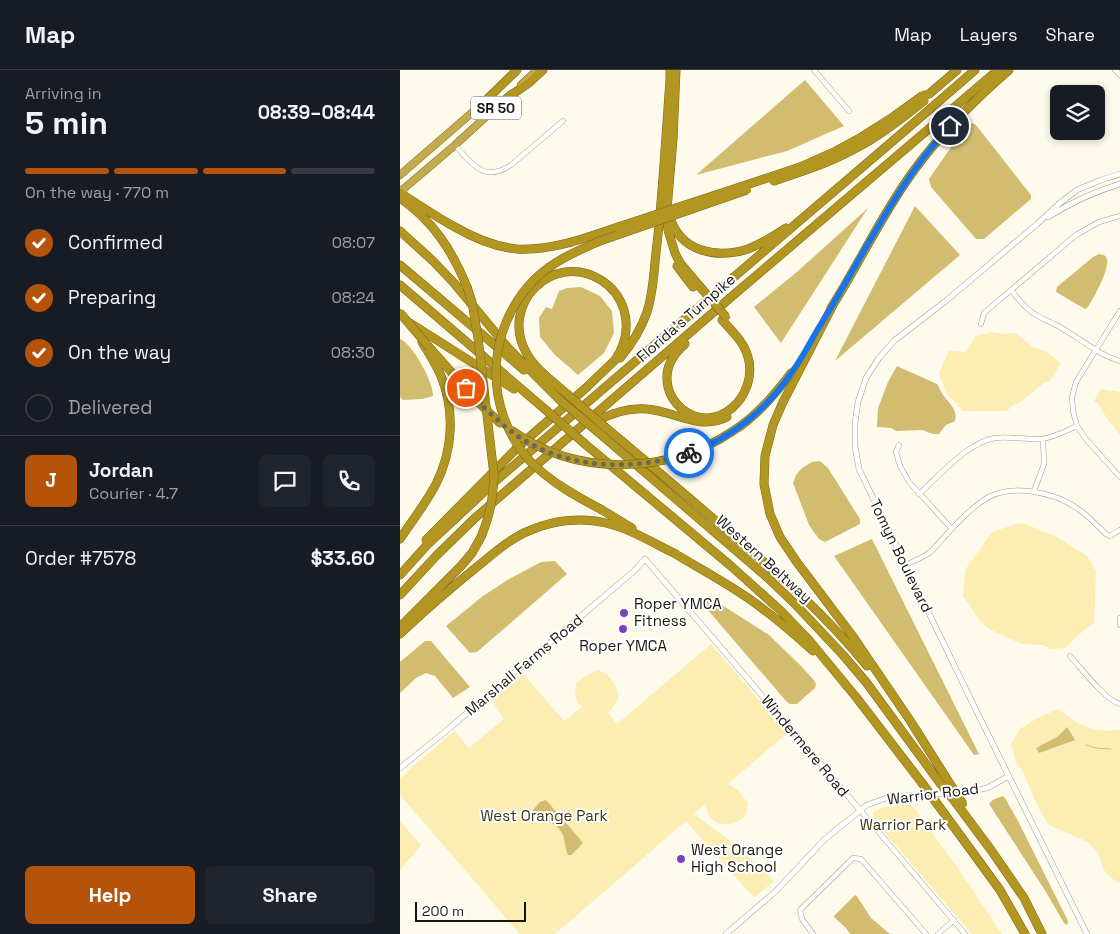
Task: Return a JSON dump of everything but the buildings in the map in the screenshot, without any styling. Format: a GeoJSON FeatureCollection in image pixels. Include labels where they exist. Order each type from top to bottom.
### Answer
{"type":"FeatureCollection","features":[{"type":"Feature","properties":{"kind":"highway"},"geometry":{"type":"LineString","coordinates":[[455,145],[454,136],[456,131],[517,70]]}},
{"type":"Feature","properties":{"kind":"highway","name":"SR 50"},"geometry":{"type":"LineString","coordinates":[[400,175],[522,70]]}},
{"type":"Feature","properties":{"kind":"highway","name":"SR 50"},"geometry":{"type":"LineString","coordinates":[[400,192],[537,70]]}},
{"type":"Feature","properties":{"kind":"highway"},"geometry":{"type":"LineString","coordinates":[[506,98],[530,82],[543,70]]}},
{"type":"Feature","properties":{"kind":"highway"},"geometry":{"type":"LineString","coordinates":[[400,570],[425,541],[500,464],[618,360],[637,336],[649,306],[652,286],[662,192],[670,70]]}},
{"type":"Feature","properties":{"kind":"highway"},"geometry":{"type":"LineString","coordinates":[[676,70],[667,209],[668,230],[680,263],[700,290],[724,319],[742,343],[750,368],[745,392],[729,411],[714,417],[694,416],[680,408],[670,393],[667,376],[668,367],[676,352],[699,330],[730,298]]}},
{"type":"Feature","properties":{"kind":"highway"},"geometry":{"type":"LineString","coordinates":[[405,200],[456,228],[497,245],[517,249],[565,244],[801,173],[834,160],[887,130],[925,100],[929,94],[957,70]]}},
{"type":"Feature","properties":{"kind":"highway","name":"Florida's Turnpike"},"geometry":{"type":"LineString","coordinates":[[400,575],[427,545],[499,478],[974,70]]}},
{"type":"Feature","properties":{"kind":"highway","name":"Florida's Turnpike"},"geometry":{"type":"LineString","coordinates":[[400,595],[463,529],[998,70]]}},
{"type":"Feature","properties":{"kind":"highway"},"geometry":{"type":"LineString","coordinates":[[960,804],[952,787],[911,722],[854,638],[780,537],[770,514],[764,484],[765,456],[773,425],[794,375],[898,193],[942,134],[975,100],[1009,70]]}},
{"type":"Feature","properties":{"kind":"highway"},"geometry":{"type":"LineString","coordinates":[[430,165],[443,149],[445,144],[444,136]]}},
{"type":"Feature","properties":{"kind":"highway"},"geometry":{"type":"LineString","coordinates":[[746,188],[609,238],[579,250],[553,264],[534,280],[518,300],[505,325],[498,351],[495,377],[496,391],[509,430],[522,451],[538,469],[559,485],[729,585],[790,629],[835,671]]}},
{"type":"Feature","properties":{"kind":"highway"},"geometry":{"type":"LineString","coordinates":[[400,192],[405,200],[444,241],[461,271],[472,302],[494,476],[491,509],[481,537],[472,553],[400,627]]}},
{"type":"Feature","properties":{"kind":"highway"},"geometry":{"type":"LineString","coordinates":[[662,192],[662,218],[666,244],[676,265],[700,290]]}},
{"type":"Feature","properties":{"kind":"highway"},"geometry":{"type":"LineString","coordinates":[[668,200],[670,219],[680,237],[686,243],[707,252],[746,249],[764,241],[805,216]]}},
{"type":"Feature","properties":{"kind":"highway"},"geometry":{"type":"LineString","coordinates":[[400,231],[454,284],[509,349],[560,400]]}},
{"type":"Feature","properties":{"kind":"highway","name":"Western Beltway"},"geometry":{"type":"LineString","coordinates":[[400,265],[598,432],[768,578],[795,604],[866,682],[940,783],[960,804],[1024,898],[1042,934]]}},
{"type":"Feature","properties":{"kind":"highway"},"geometry":{"type":"LineString","coordinates":[[587,387],[618,355],[626,333],[626,317],[620,300],[604,282],[594,276],[581,272],[562,273],[538,285],[529,294],[521,311],[519,324],[521,342],[530,359],[567,394],[789,583],[822,614],[849,643],[911,722]]}},
{"type":"Feature","properties":{"kind":"highway","name":"Western Beltway"},"geometry":{"type":"LineString","coordinates":[[400,285],[755,587],[808,639],[856,697],[938,804],[1000,890],[1025,934]]}},
{"type":"Feature","properties":{"kind":"highway"},"geometry":{"type":"LineString","coordinates":[[400,313],[478,402],[500,423],[521,438],[539,447],[573,459],[605,465],[653,463],[696,451],[717,441],[750,419],[794,375]]}},
{"type":"Feature","properties":{"kind":"highway"},"geometry":{"type":"LineString","coordinates":[[400,313],[434,361],[445,388],[451,421],[449,446],[435,485],[400,539]]}},
{"type":"Feature","properties":{"kind":"highway"},"geometry":{"type":"LineString","coordinates":[[400,318],[547,411]]}},
{"type":"Feature","properties":{"kind":"highway"},"geometry":{"type":"LineString","coordinates":[[578,429],[610,415],[634,409],[648,409],[702,422],[718,421],[731,415],[744,404],[749,395],[753,386],[755,368],[753,356],[746,341],[724,319]]}},
{"type":"Feature","properties":{"kind":"highway"},"geometry":{"type":"LineString","coordinates":[[400,634],[457,584],[510,542],[530,530],[548,524],[586,520],[606,523],[627,530],[676,554]]}},
{"type":"Feature","properties":{"kind":"street"},"geometry":{"type":"LineString","coordinates":[[814,70],[850,112]]}},
{"type":"Feature","properties":{"kind":"street"},"geometry":{"type":"LineString","coordinates":[[1115,70],[1120,75]]}},
{"type":"Feature","properties":{"kind":"street"},"geometry":{"type":"LineString","coordinates":[[455,145],[480,170],[497,172],[510,165],[563,121]]}},
{"type":"Feature","properties":{"kind":"street","name":"Tomyn Boulevard"},"geometry":{"type":"LineString","coordinates":[[1087,934],[859,469],[854,446],[858,402],[866,378],[879,358],[895,340],[947,300],[1077,190],[1120,174]]}},
{"type":"Feature","properties":{"kind":"street","name":"Tomyn Boulevard"},"geometry":{"type":"LineString","coordinates":[[1037,224],[1066,206],[1098,190],[1120,184]]}},
{"type":"Feature","properties":{"kind":"street"},"geometry":{"type":"LineString","coordinates":[[981,324],[984,314],[1076,235],[1099,222],[1120,216]]}},
{"type":"Feature","properties":{"kind":"street"},"geometry":{"type":"LineString","coordinates":[[1011,290],[1027,309],[1039,317],[1120,361]]}},
{"type":"Feature","properties":{"kind":"street"},"geometry":{"type":"LineString","coordinates":[[1120,310],[1076,382],[1072,397],[1077,426],[1085,438],[1120,477]]}},
{"type":"Feature","properties":{"kind":"street"},"geometry":{"type":"LineString","coordinates":[[919,494],[968,450],[981,442],[996,438],[1043,439],[1077,426]]}},
{"type":"Feature","properties":{"kind":"street"},"geometry":{"type":"LineString","coordinates":[[1034,491],[1044,464],[1043,439]]}},
{"type":"Feature","properties":{"kind":"street"},"geometry":{"type":"LineString","coordinates":[[899,445],[896,452],[900,466],[909,482],[952,529]]}},
{"type":"Feature","properties":{"kind":"street"},"geometry":{"type":"LineString","coordinates":[[906,565],[937,546],[981,501],[994,494],[1009,491],[1034,491],[1060,499],[1080,510],[1106,534],[1110,536],[1120,530]]}},
{"type":"Feature","properties":{"kind":"street","name":"Marshall Farms Road"},"geometry":{"type":"LineString","coordinates":[[400,768],[634,571],[645,559]]}},
{"type":"Feature","properties":{"kind":"street","name":"Windermere Road"},"geometry":{"type":"LineString","coordinates":[[645,559],[965,934]]}},
{"type":"Feature","properties":{"kind":"street"},"geometry":{"type":"LineString","coordinates":[[1120,618],[1120,625]]}},
{"type":"Feature","properties":{"kind":"street"},"geometry":{"type":"LineString","coordinates":[[1070,656],[1102,692],[1120,704]]}},
{"type":"Feature","properties":{"kind":"street","name":"Warrior Road"},"geometry":{"type":"LineString","coordinates":[[726,934],[776,891],[825,840],[867,805],[889,797],[966,792],[987,788],[1009,776]]}},
{"type":"Feature","properties":{"kind":"street"},"geometry":{"type":"LineString","coordinates":[[813,934],[802,919],[800,910],[853,858],[861,859],[926,934]]}},
{"type":"Feature","properties":{"kind":"street"},"geometry":{"type":"LineString","coordinates":[[938,934],[954,920]]}},
{"type":"Feature","properties":{"kind":"green space"},"geometry":{"type":"Polygon","coordinates":[[[992,332],[1015,333],[1033,347],[1046,352],[1061,363],[1049,382],[1045,382],[1007,411],[963,411],[946,393],[939,373],[949,351],[966,352],[975,336],[992,332]]]}},
{"type":"Feature","properties":{"kind":"green space"},"geometry":{"type":"Polygon","coordinates":[[[1101,389],[1120,392],[1120,435],[1098,403],[1094,401],[1101,389]]]}},
{"type":"Feature","properties":{"kind":"green space"},"geometry":{"type":"Polygon","coordinates":[[[1019,523],[1029,525],[1055,536],[1087,556],[1096,571],[1094,623],[1065,648],[1051,649],[1043,645],[1021,644],[989,629],[980,621],[963,596],[965,570],[992,532],[1019,523]]]}},
{"type":"Feature","properties":{"kind":"green space","name":"West Orange Park"},"geometry":{"type":"Polygon","coordinates":[[[711,644],[787,733],[728,784],[738,790],[748,803],[744,818],[731,824],[720,824],[709,815],[706,803],[694,814],[737,846],[774,881],[754,898],[686,821],[555,934],[520,934],[400,795],[400,778],[454,731],[469,748],[504,719],[491,699],[522,672],[564,721],[583,706],[577,703],[576,684],[584,677],[598,670],[603,672],[612,680],[619,697],[608,713],[617,724],[711,644]]]}},
{"type":"Feature","properties":{"kind":"green space"},"geometry":{"type":"Polygon","coordinates":[[[1058,709],[1087,727],[1110,731],[1120,730],[1120,883],[1111,878],[1104,870],[1099,856],[1088,842],[1049,825],[1038,807],[1023,772],[1015,761],[1013,750],[1010,746],[1020,729],[1058,709]]]}},
{"type":"Feature","properties":{"kind":"green space","name":"Warrior Park"},"geometry":{"type":"Polygon","coordinates":[[[912,805],[960,871],[1002,934],[972,934],[873,817],[873,812],[882,808],[912,805]]]}},
{"type":"Feature","properties":{"kind":"green space"},"geometry":{"type":"Polygon","coordinates":[[[400,821],[421,845],[400,870],[400,821]]]}},
{"type":"Feature","properties":{"kind":"shaded area"},"geometry":{"type":"Polygon","coordinates":[[[805,80],[844,126],[787,151],[696,175],[805,80]]]}},
{"type":"Feature","properties":{"kind":"shaded area"},"geometry":{"type":"Polygon","coordinates":[[[972,123],[976,125],[1031,195],[1031,199],[984,239],[976,239],[931,187],[929,179],[963,130],[972,123]]]}},
{"type":"Feature","properties":{"kind":"shaded area"},"geometry":{"type":"Polygon","coordinates":[[[915,206],[960,255],[835,361],[915,206]]]}},
{"type":"Feature","properties":{"kind":"shaded area"},"geometry":{"type":"Polygon","coordinates":[[[868,208],[781,343],[754,307],[798,271],[868,208]]]}},
{"type":"Feature","properties":{"kind":"shaded area"},"geometry":{"type":"Polygon","coordinates":[[[1099,254],[1106,257],[1106,267],[1101,282],[1088,307],[1085,309],[1056,292],[1057,287],[1099,254]]]}},
{"type":"Feature","properties":{"kind":"shaded area"},"geometry":{"type":"Polygon","coordinates":[[[581,287],[600,296],[612,311],[614,333],[604,353],[578,375],[555,355],[540,337],[539,318],[546,307],[552,309],[559,291],[567,288],[581,287]]]}},
{"type":"Feature","properties":{"kind":"shaded area"},"geometry":{"type":"Polygon","coordinates":[[[400,339],[416,355],[430,382],[433,396],[422,399],[403,400],[400,397],[400,339]]]}},
{"type":"Feature","properties":{"kind":"shaded area"},"geometry":{"type":"Polygon","coordinates":[[[897,366],[937,384],[954,410],[955,421],[946,425],[939,434],[922,430],[896,431],[891,428],[877,427],[878,408],[888,382],[897,366]]]}},
{"type":"Feature","properties":{"kind":"shaded area"},"geometry":{"type":"Polygon","coordinates":[[[820,461],[828,468],[860,519],[860,524],[825,542],[819,539],[809,525],[793,483],[796,475],[802,468],[812,462],[820,461]]]}},
{"type":"Feature","properties":{"kind":"shaded area"},"geometry":{"type":"Polygon","coordinates":[[[872,539],[979,754],[974,755],[834,556],[872,539]]]}},
{"type":"Feature","properties":{"kind":"shaded area"},"geometry":{"type":"Polygon","coordinates":[[[555,561],[567,574],[477,652],[470,653],[446,626],[483,596],[509,579],[541,562],[555,561]]]}},
{"type":"Feature","properties":{"kind":"shaded area"},"geometry":{"type":"Polygon","coordinates":[[[711,599],[769,635],[813,679],[816,684],[815,688],[797,704],[790,704],[786,701],[707,609],[706,600],[711,599]]]}},
{"type":"Feature","properties":{"kind":"shaded area"},"geometry":{"type":"Polygon","coordinates":[[[425,641],[431,641],[470,687],[453,698],[435,676],[426,673],[416,678],[400,693],[400,662],[425,641]]]}},
{"type":"Feature","properties":{"kind":"shaded area"},"geometry":{"type":"Polygon","coordinates":[[[1067,727],[1075,740],[1039,753],[1036,748],[1057,737],[1067,727]]]}},
{"type":"Feature","properties":{"kind":"shaded area"},"geometry":{"type":"Polygon","coordinates":[[[1003,796],[1018,821],[1068,921],[1067,925],[989,804],[1003,796]]]}},
{"type":"Feature","properties":{"kind":"shaded area"},"geometry":{"type":"Polygon","coordinates":[[[546,800],[583,843],[571,855],[568,855],[563,835],[558,827],[533,814],[533,810],[540,802],[546,800]]]}},
{"type":"Feature","properties":{"kind":"shaded area"},"geometry":{"type":"Polygon","coordinates":[[[856,895],[871,918],[890,934],[850,934],[835,918],[834,916],[856,895]]]}},
{"type":"Feature","properties":{"kind":"waterway"},"geometry":{"type":"LineString","coordinates":[[1086,745],[1111,749]]}},
{"type":"Feature","properties":{"kind":"way so far"},"geometry":{"type":"LineString","coordinates":[[466,388],[500,423],[521,438],[556,454],[573,459],[605,465],[627,465],[653,463],[689,453]]}},
{"type":"Feature","properties":{"kind":"place","name":"Roper YMCA Fitness"},"geometry":{"type":"Point","coordinates":[624,613]}},
{"type":"Feature","properties":{"kind":"place","name":"Roper YMCA"},"geometry":{"type":"Point","coordinates":[623,629]}},
{"type":"Feature","properties":{"kind":"place","name":"West Orange High School"},"geometry":{"type":"Point","coordinates":[681,859]}},
{"type":"Feature","properties":{"kind":"route"},"geometry":{"type":"LineString","coordinates":[[689,453],[717,441],[750,419],[766,404],[792,372],[898,193],[926,154],[950,126]]}}]}
